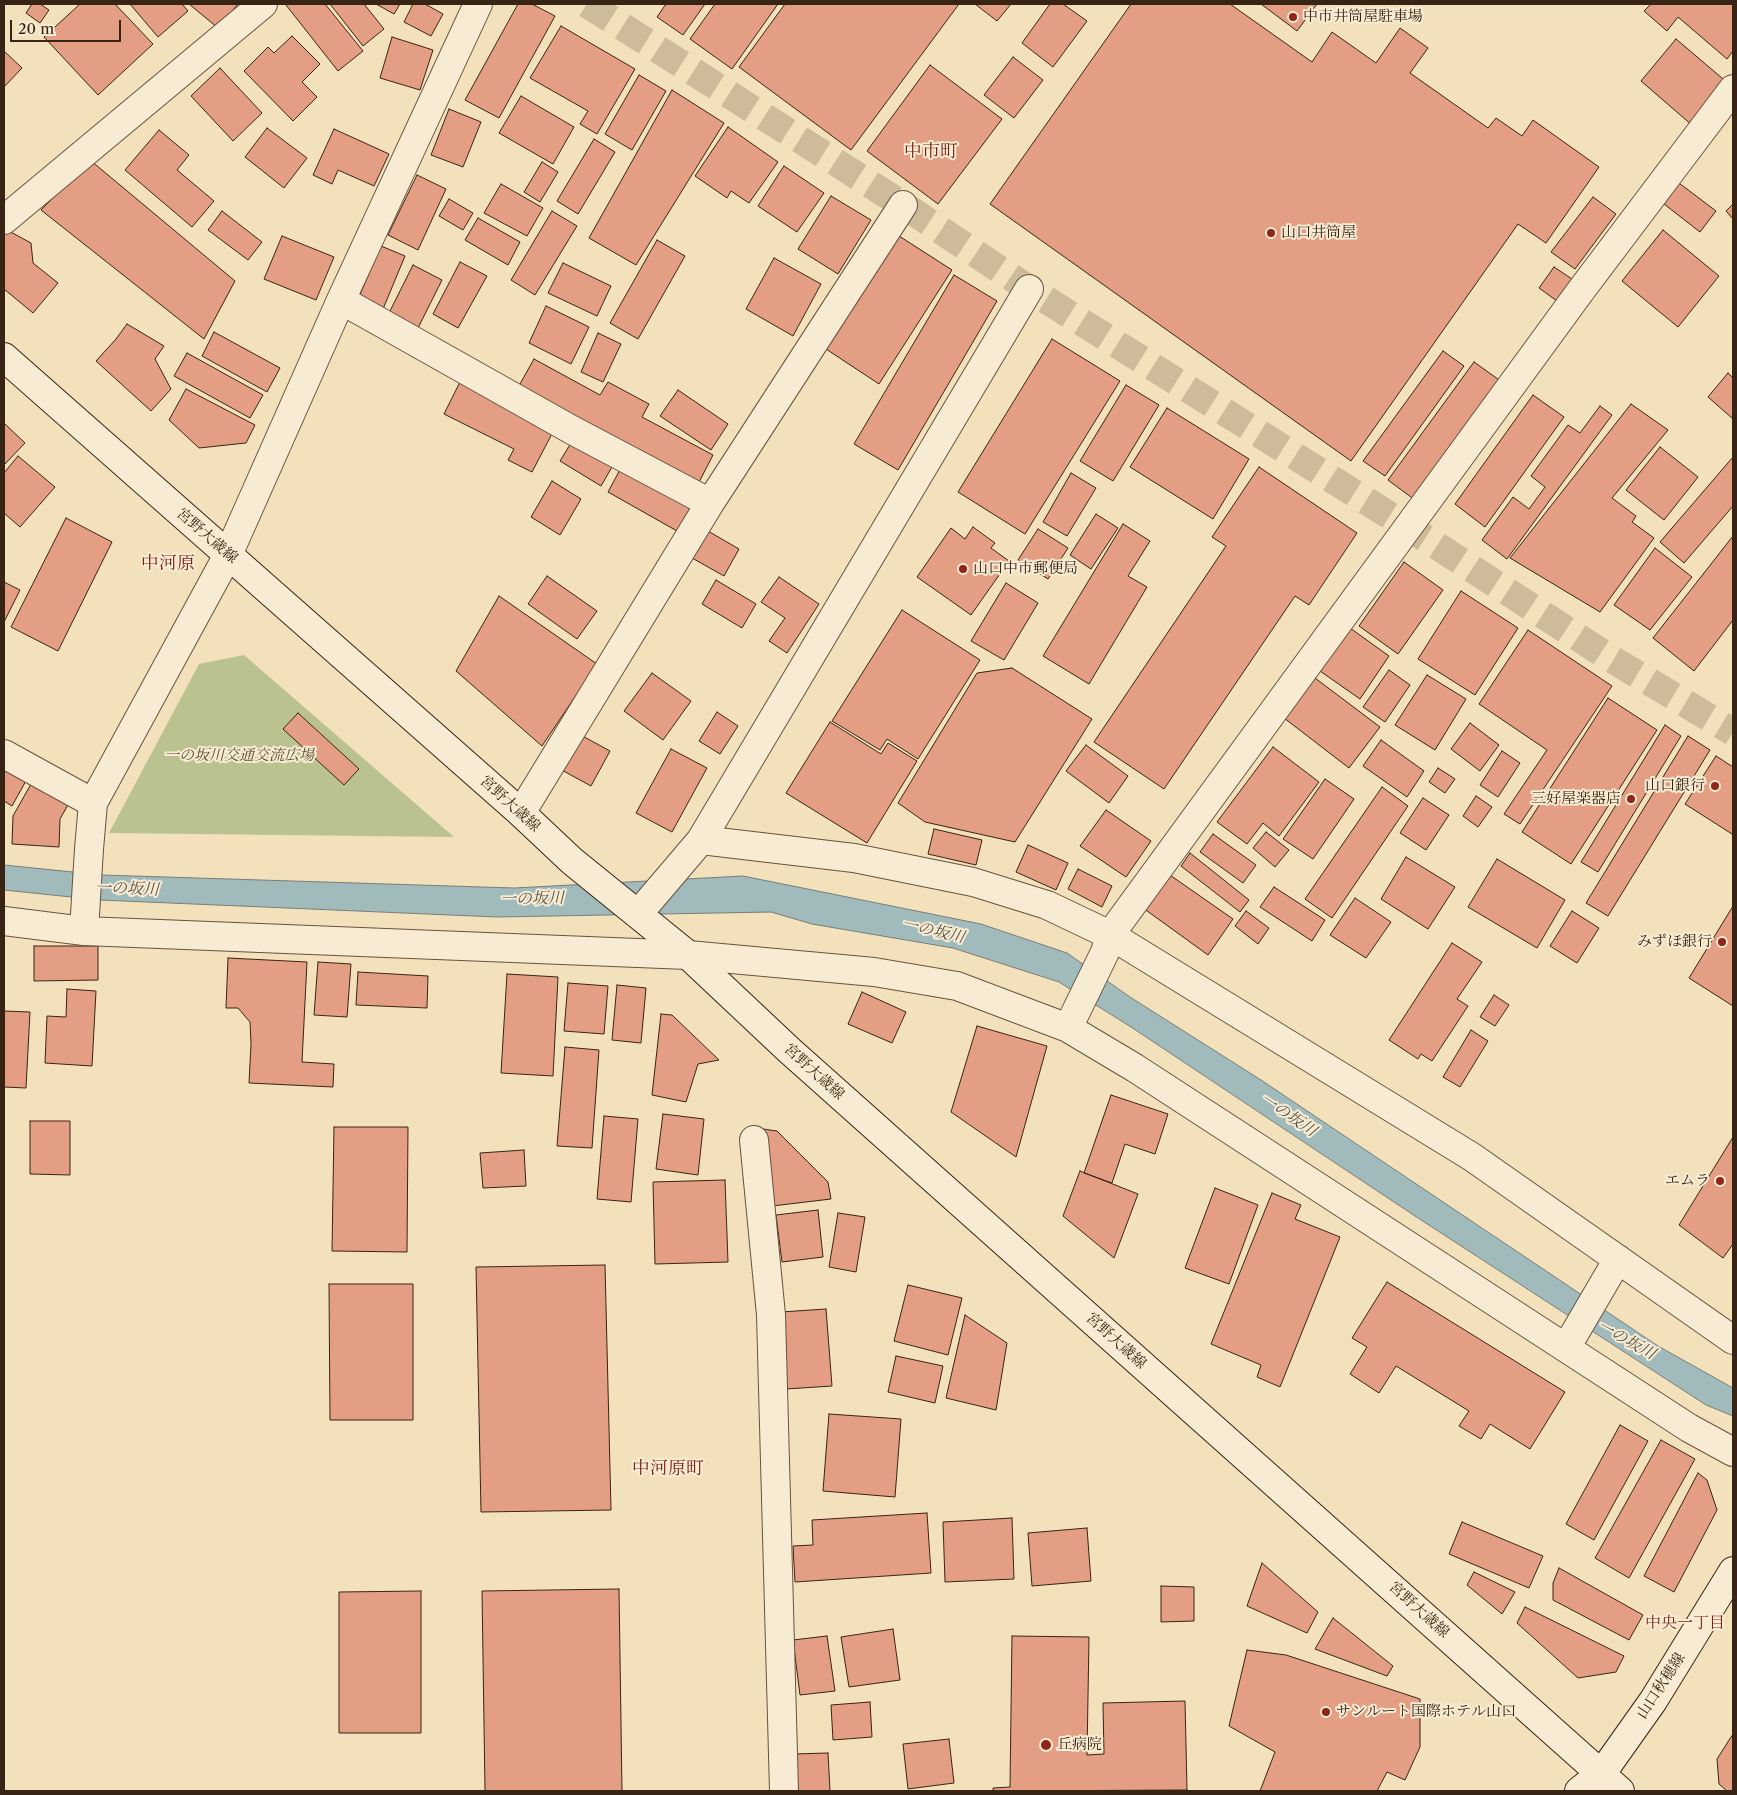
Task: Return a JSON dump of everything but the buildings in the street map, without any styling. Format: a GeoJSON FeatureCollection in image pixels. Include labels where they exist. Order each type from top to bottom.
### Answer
{"type":"FeatureCollection","features":[{"type":"Feature","properties":{"kind":"street"},"geometry":{"type":"LineString","coordinates":[[4,220],[263,4]]}},
{"type":"Feature","properties":{"kind":"street"},"geometry":{"type":"LineString","coordinates":[[85,924],[93,803],[228,555],[340,300],[478,4]]}},
{"type":"Feature","properties":{"kind":"street"},"geometry":{"type":"LineString","coordinates":[[1068,1028],[1108,943],[1582,289],[1733,89]]}},
{"type":"Feature","properties":{"kind":"street"},"geometry":{"type":"LineString","coordinates":[[521,813],[710,503],[903,205]]}},
{"type":"Feature","properties":{"kind":"street"},"geometry":{"type":"LineString","coordinates":[[638,914],[701,840],[1029,289]]}},
{"type":"Feature","properties":{"kind":"street"},"geometry":{"type":"LineString","coordinates":[[340,300],[563,425],[710,503]]}},
{"type":"Feature","properties":{"kind":"street","name":"宮野大歳線"},"geometry":{"type":"LineString","coordinates":[[4,357],[589,875],[688,955],[797,1057],[1607,1785]]}},
{"type":"Feature","properties":{"kind":"street"},"geometry":{"type":"LineString","coordinates":[[4,754],[93,803]]}},
{"type":"Feature","properties":{"kind":"street"},"geometry":{"type":"LineString","coordinates":[[701,840],[854,858],[973,882],[1047,905],[1108,943],[1472,1157],[1733,1340]]}},
{"type":"Feature","properties":{"kind":"street"},"geometry":{"type":"LineString","coordinates":[[4,922],[85,924],[688,955],[874,972],[957,986],[1068,1028],[1135,1068],[1570,1339],[1689,1428],[1733,1452]]}},
{"type":"Feature","properties":{"kind":"street"},"geometry":{"type":"LineString","coordinates":[[754,1140],[771,1315],[784,1791]]}},
{"type":"Feature","properties":{"kind":"street"},"geometry":{"type":"LineString","coordinates":[[1570,1339],[1618,1259]]}},
{"type":"Feature","properties":{"kind":"street","name":"山口秋穂線"},"geometry":{"type":"LineString","coordinates":[[1579,1791],[1607,1785],[1653,1700],[1733,1572]]}},
{"type":"Feature","properties":{"kind":"green space","name":"一の坂川交通交流広場"},"geometry":{"type":"Polygon","coordinates":[[[244,655],[454,837],[109,833],[199,664],[244,655]]]}},
{"type":"Feature","properties":{"kind":"water","name":"一の坂川"},"geometry":{"type":"Polygon","coordinates":[[[4,865],[102,875],[514,888],[743,876],[981,924],[1067,953],[1130,997],[1261,1080],[1658,1346],[1733,1388],[1733,1416],[1706,1405],[1418,1218],[1131,1027],[1059,982],[953,948],[812,924],[771,912],[497,917],[100,900],[4,890],[4,865]]]}},
{"type":"Feature","properties":{"kind":"tunnel"},"geometry":{"type":"LineString","coordinates":[[587,4],[903,205],[1029,289],[1408,527],[1605,655],[1733,732]]}},
{"type":"Feature","properties":{"kind":"place","name":"中市井筒屋駐車場"},"geometry":{"type":"Point","coordinates":[1293,17]}},
{"type":"Feature","properties":{"kind":"place","name":"山口井筒屋"},"geometry":{"type":"Point","coordinates":[1271,233]}},
{"type":"Feature","properties":{"kind":"place","name":"山口中市郵便局"},"geometry":{"type":"Point","coordinates":[963,569]}},
{"type":"Feature","properties":{"kind":"place","name":"山口銀行"},"geometry":{"type":"Point","coordinates":[1715,786]}},
{"type":"Feature","properties":{"kind":"place","name":"三好屋楽器店"},"geometry":{"type":"Point","coordinates":[1631,799]}},
{"type":"Feature","properties":{"kind":"place","name":"みずほ銀行"},"geometry":{"type":"Point","coordinates":[1722,942]}},
{"type":"Feature","properties":{"kind":"place","name":"エムラ"},"geometry":{"type":"Point","coordinates":[1720,1181]}},
{"type":"Feature","properties":{"kind":"place","name":"サンルート国際ホテル山口"},"geometry":{"type":"Point","coordinates":[1326,1712]}},
{"type":"Feature","properties":{"kind":"place","name":"丘病院"},"geometry":{"type":"Point","coordinates":[1046,1745]}},
{"type":"Feature","properties":{"kind":"district","name":"中市町"},"geometry":{"type":"Point","coordinates":[931,152]}},
{"type":"Feature","properties":{"kind":"district","name":"中河原"},"geometry":{"type":"Point","coordinates":[168,564]}},
{"type":"Feature","properties":{"kind":"district","name":"中河原町"},"geometry":{"type":"Point","coordinates":[668,1469]}},
{"type":"Feature","properties":{"kind":"district","name":"中央一丁目"},"geometry":{"type":"Point","coordinates":[1685,1623]}}]}
